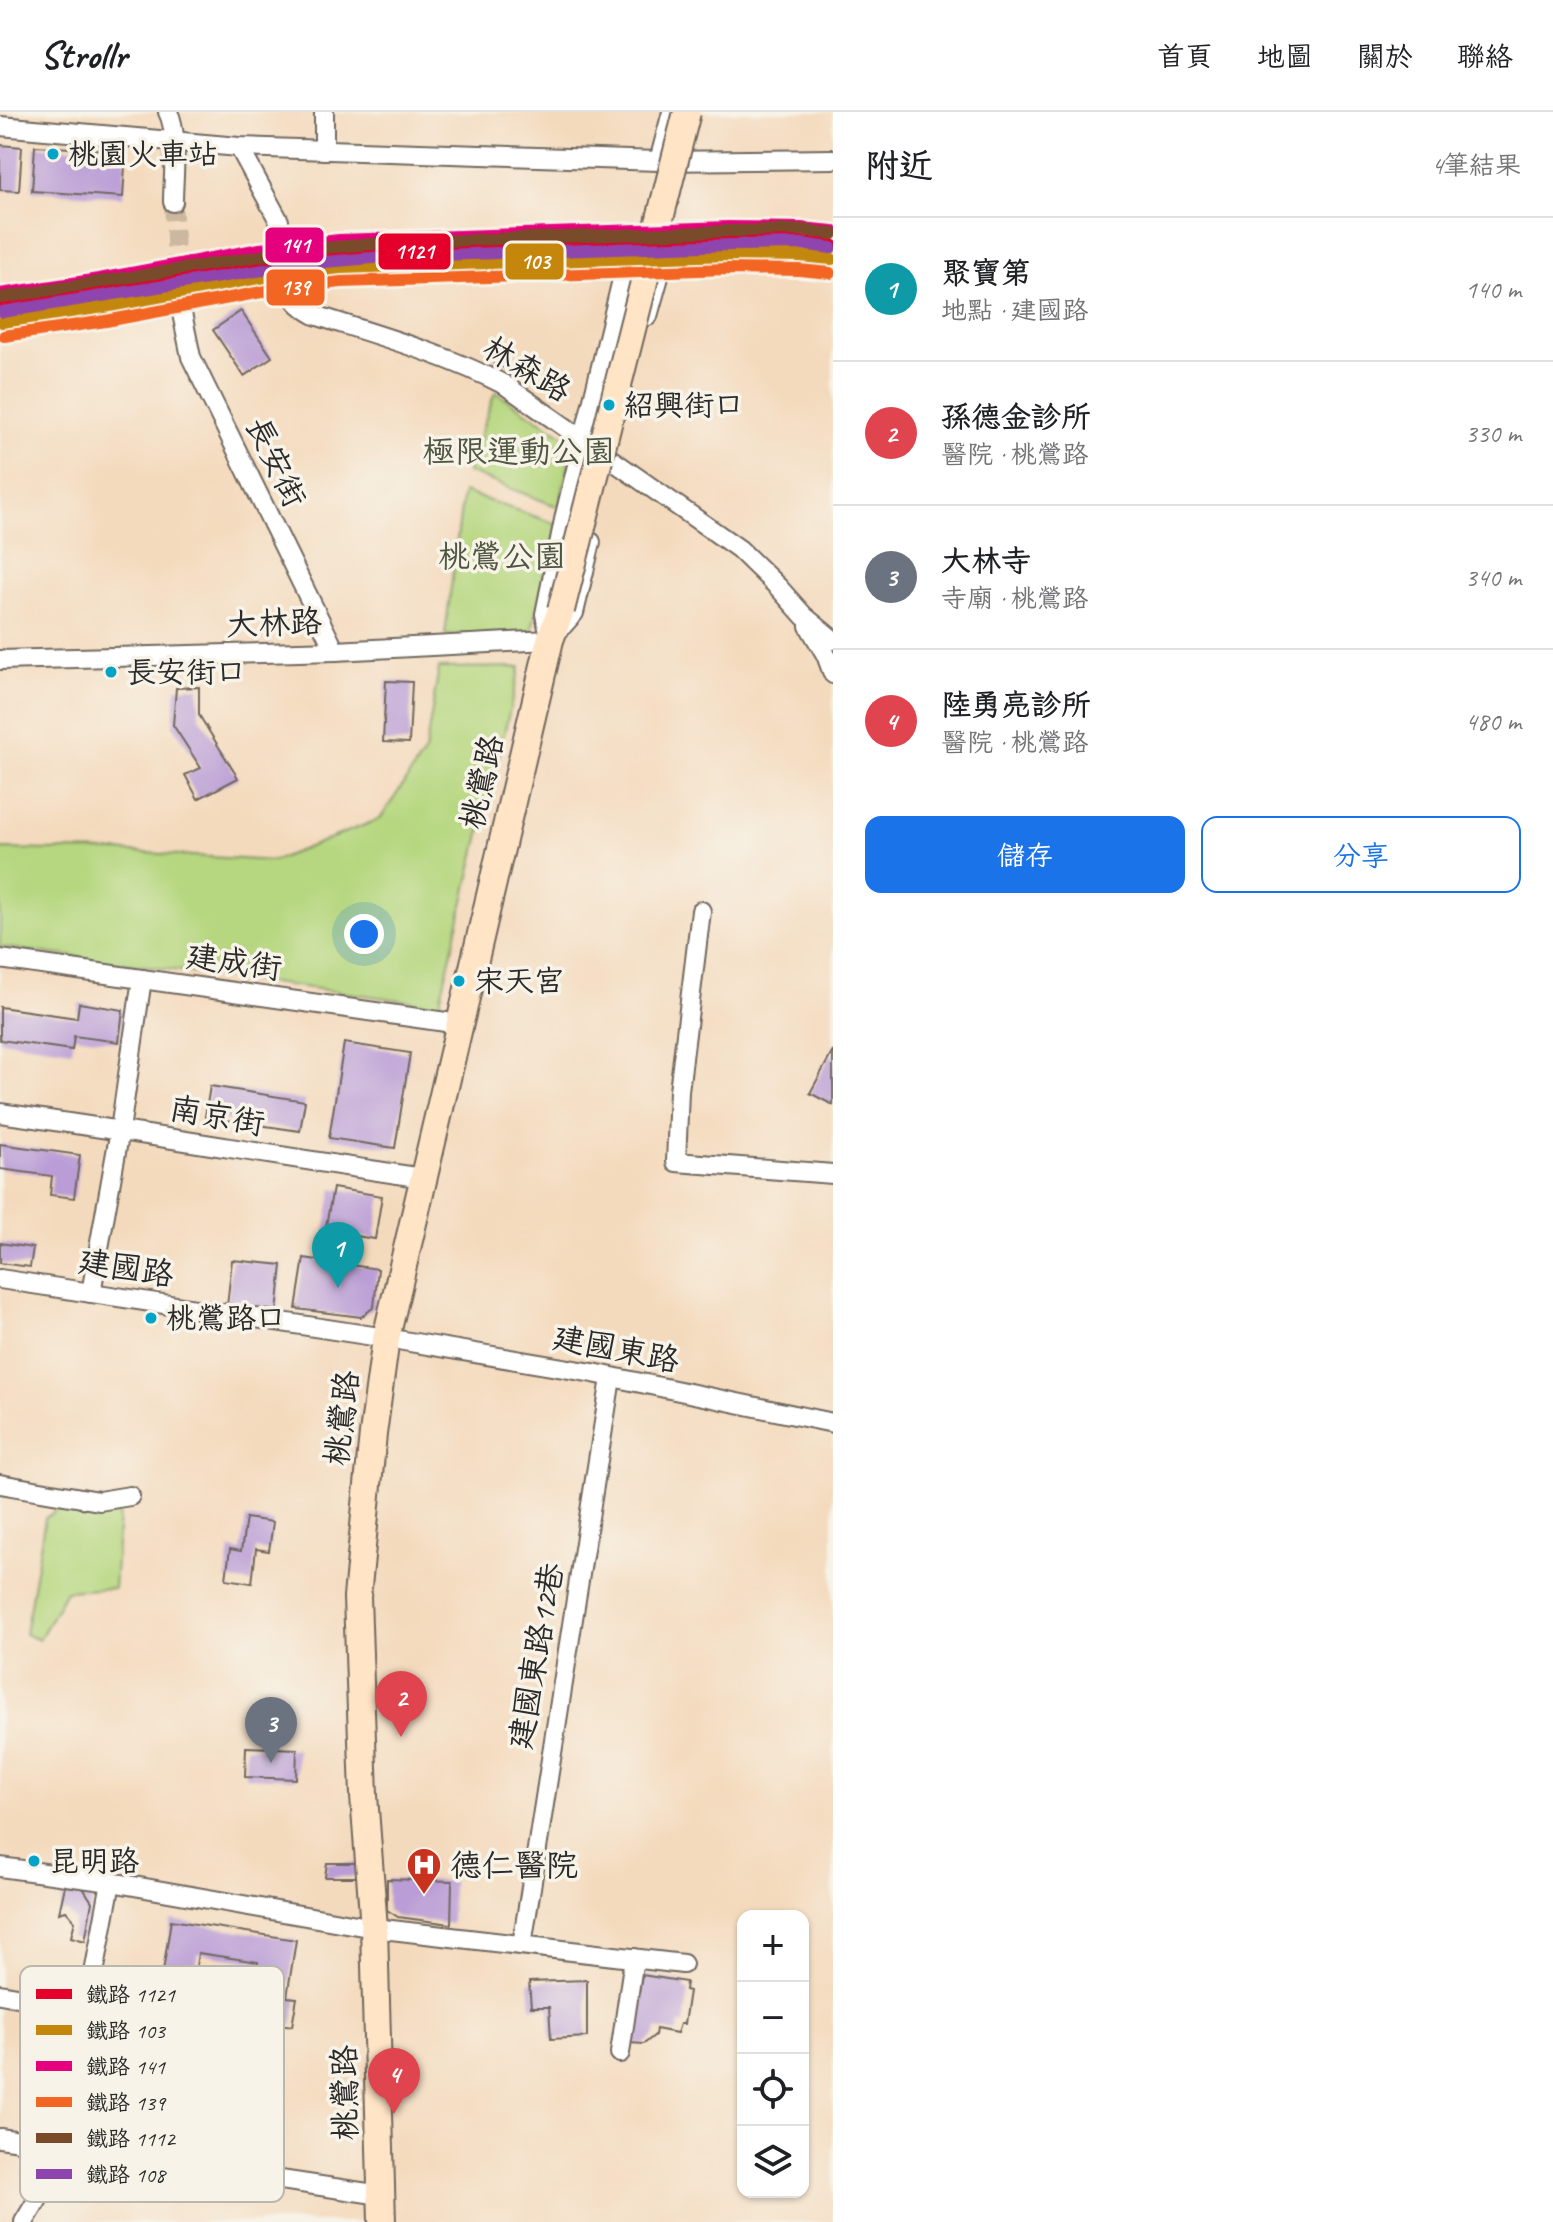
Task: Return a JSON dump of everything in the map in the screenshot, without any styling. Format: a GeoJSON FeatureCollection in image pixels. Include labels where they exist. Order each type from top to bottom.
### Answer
{"type":"FeatureCollection","features":[{"type":"Feature","properties":{"kind":"main road","name":"桃鶯路"},"geometry":{"type":"LineString","coordinates":[[382,2222],[374,1928],[364,1796],[357,1597],[386,1338],[550,640],[561,610],[687,112]]}},
{"type":"Feature","properties":{"kind":"street"},"geometry":{"type":"LineString","coordinates":[[168,112],[174,141],[173,202]]}},
{"type":"Feature","properties":{"kind":"street"},"geometry":{"type":"LineString","coordinates":[[324,112],[324,150]]}},
{"type":"Feature","properties":{"kind":"street"},"geometry":{"type":"LineString","coordinates":[[659,161],[672,112]]}},
{"type":"Feature","properties":{"kind":"street"},"geometry":{"type":"LineString","coordinates":[[687,160],[699,112]]}},
{"type":"Feature","properties":{"kind":"street"},"geometry":{"type":"LineString","coordinates":[[0,126],[272,148],[659,161],[833,159]]}},
{"type":"Feature","properties":{"kind":"street"},"geometry":{"type":"LineString","coordinates":[[236,146],[279,221]]}},
{"type":"Feature","properties":{"kind":"street"},"geometry":{"type":"LineString","coordinates":[[664,259],[808,254],[833,257]]}},
{"type":"Feature","properties":{"kind":"street","name":"桃鶯路"},"geometry":{"type":"LineString","coordinates":[[627,259],[664,259],[620,421],[574,613],[550,640],[545,614],[565,515],[627,259]]}},
{"type":"Feature","properties":{"kind":"street","name":"林森路"},"geometry":{"type":"LineString","coordinates":[[285,280],[290,294],[300,307],[315,315],[425,350],[479,371],[505,385],[739,549],[804,616],[833,640]]}},
{"type":"Feature","properties":{"kind":"street","name":"長安街"},"geometry":{"type":"LineString","coordinates":[[178,294],[191,357],[335,651]]}},
{"type":"Feature","properties":{"kind":"street","name":"林森路"},"geometry":{"type":"LineString","coordinates":[[590,411],[620,421]]}},
{"type":"Feature","properties":{"kind":"street"},"geometry":{"type":"LineString","coordinates":[[804,616],[833,674]]}},
{"type":"Feature","properties":{"kind":"street","name":"大林路"},"geometry":{"type":"LineString","coordinates":[[0,660],[335,651],[550,640]]}},
{"type":"Feature","properties":{"kind":"street"},"geometry":{"type":"LineString","coordinates":[[701,911],[679,1091],[676,1162],[833,1174]]}},
{"type":"Feature","properties":{"kind":"street","name":"建成街"},"geometry":{"type":"LineString","coordinates":[[0,959],[460,1024]]}},
{"type":"Feature","properties":{"kind":"street"},"geometry":{"type":"LineString","coordinates":[[91,1293],[120,1130],[142,979]]}},
{"type":"Feature","properties":{"kind":"street","name":"南京街"},"geometry":{"type":"LineString","coordinates":[[0,1113],[424,1178]]}},
{"type":"Feature","properties":{"kind":"street","name":"建國路"},"geometry":{"type":"LineString","coordinates":[[0,1279],[386,1338]]}},
{"type":"Feature","properties":{"kind":"street","name":"建國東路"},"geometry":{"type":"LineString","coordinates":[[386,1338],[593,1373],[833,1423]]}},
{"type":"Feature","properties":{"kind":"street","name":"建國東路12巷"},"geometry":{"type":"LineString","coordinates":[[522,1945],[545,1781],[570,1644],[611,1378]]}},
{"type":"Feature","properties":{"kind":"street"},"geometry":{"type":"LineString","coordinates":[[0,1484],[99,1501],[130,1496]]}},
{"type":"Feature","properties":{"kind":"street"},"geometry":{"type":"LineString","coordinates":[[0,1867],[111,1882],[374,1928],[683,1964]]}},
{"type":"Feature","properties":{"kind":"street"},"geometry":{"type":"LineString","coordinates":[[96,1966],[111,1882]]}},
{"type":"Feature","properties":{"kind":"street"},"geometry":{"type":"LineString","coordinates":[[620,2053],[634,1958]]}},
{"type":"Feature","properties":{"kind":"street"},"geometry":{"type":"LineString","coordinates":[[0,1994],[20,1997]]}},
{"type":"Feature","properties":{"kind":"street"},"geometry":{"type":"LineString","coordinates":[[0,2138],[20,2141]]}},
{"type":"Feature","properties":{"kind":"street"},"geometry":{"type":"LineString","coordinates":[[284,2180],[381,2195]]}},
{"type":"Feature","properties":{"kind":"street"},"geometry":{"type":"LineString","coordinates":[[24,2222],[36,2202]]}},
{"type":"Feature","properties":{"kind":"green space","name":"極限運動公園"},"geometry":{"type":"Polygon","coordinates":[[[495,392],[574,442],[559,507],[467,472],[495,392]]]}},
{"type":"Feature","properties":{"kind":"green space","name":"桃鶯公園"},"geometry":{"type":"Polygon","coordinates":[[[463,492],[557,524],[531,633],[445,635],[463,492]]]}},
{"type":"Feature","properties":{"kind":"green space"},"geometry":{"type":"Polygon","coordinates":[[[520,667],[439,1005],[0,947],[0,849],[115,851],[273,861],[380,819],[425,752],[439,668],[520,667]]]}},
{"type":"Feature","properties":{"kind":"green space"},"geometry":{"type":"Polygon","coordinates":[[[58,1509],[119,1515],[114,1588],[66,1591],[39,1640],[25,1634],[45,1518],[58,1509]]]}},
{"type":"Feature","properties":{"kind":"building"},"geometry":{"type":"Polygon","coordinates":[[[0,145],[22,147],[19,191],[0,190],[0,145]]]}},
{"type":"Feature","properties":{"kind":"building"},"geometry":{"type":"Polygon","coordinates":[[[35,146],[126,151],[123,197],[32,191],[35,146]]]}},
{"type":"Feature","properties":{"kind":"building"},"geometry":{"type":"Polygon","coordinates":[[[241,311],[272,357],[244,376],[213,330],[241,311]]]}},
{"type":"Feature","properties":{"kind":"building"},"geometry":{"type":"Polygon","coordinates":[[[498,353],[507,357],[503,367],[494,364],[498,353]]]}},
{"type":"Feature","properties":{"kind":"building"},"geometry":{"type":"Polygon","coordinates":[[[386,681],[412,682],[409,743],[383,742],[386,681]]]}},
{"type":"Feature","properties":{"kind":"building"},"geometry":{"type":"Polygon","coordinates":[[[199,687],[199,715],[238,778],[198,799],[185,775],[201,768],[173,725],[176,688],[199,687]]]}},
{"type":"Feature","properties":{"kind":"building"},"geometry":{"type":"Polygon","coordinates":[[[79,1003],[123,1010],[119,1042],[74,1036],[72,1050],[0,1040],[0,1007],[77,1018],[79,1003]]]}},
{"type":"Feature","properties":{"kind":"building"},"geometry":{"type":"Polygon","coordinates":[[[344,1043],[410,1053],[395,1148],[329,1138],[344,1043]]]}},
{"type":"Feature","properties":{"kind":"building"},"geometry":{"type":"Polygon","coordinates":[[[833,1051],[833,1105],[810,1093],[833,1051]]]}},
{"type":"Feature","properties":{"kind":"building"},"geometry":{"type":"Polygon","coordinates":[[[210,1086],[305,1101],[300,1131],[205,1117],[210,1086]]]}},
{"type":"Feature","properties":{"kind":"building"},"geometry":{"type":"Polygon","coordinates":[[[0,1144],[80,1155],[74,1198],[50,1195],[52,1176],[0,1169],[0,1144]]]}},
{"type":"Feature","properties":{"kind":"building"},"geometry":{"type":"Polygon","coordinates":[[[333,1188],[382,1196],[375,1239],[325,1231],[333,1188]]]}},
{"type":"Feature","properties":{"kind":"building"},"geometry":{"type":"Polygon","coordinates":[[[0,1243],[33,1248],[30,1267],[0,1263],[0,1243]]]}},
{"type":"Feature","properties":{"kind":"building"},"geometry":{"type":"Polygon","coordinates":[[[304,1258],[378,1269],[374,1307],[361,1317],[296,1309],[304,1258]]]}},
{"type":"Feature","properties":{"kind":"building"},"geometry":{"type":"Polygon","coordinates":[[[232,1260],[282,1265],[277,1312],[227,1306],[232,1260]]]}},
{"type":"Feature","properties":{"kind":"building"},"geometry":{"type":"Polygon","coordinates":[[[246,1518],[273,1522],[269,1551],[256,1549],[252,1583],[226,1579],[230,1549],[241,1551],[246,1518]]]}},
{"type":"Feature","properties":{"kind":"building"},"geometry":{"type":"Polygon","coordinates":[[[246,1747],[297,1749],[296,1779],[245,1777],[246,1747]]]}},
{"type":"Feature","properties":{"kind":"building"},"geometry":{"type":"Polygon","coordinates":[[[327,1863],[357,1863],[357,1877],[325,1877],[327,1863]]]}},
{"type":"Feature","properties":{"kind":"building","name":"德仁醫院"},"geometry":{"type":"Polygon","coordinates":[[[387,1879],[452,1881],[451,1924],[398,1917],[387,1910],[387,1879]]]}},
{"type":"Feature","properties":{"kind":"building"},"geometry":{"type":"Polygon","coordinates":[[[65,1886],[83,1888],[92,1902],[85,1941],[71,1937],[75,1921],[66,1911],[59,1913],[65,1886]]]}},
{"type":"Feature","properties":{"kind":"building"},"geometry":{"type":"Polygon","coordinates":[[[171,1920],[296,1940],[287,1997],[297,1998],[292,2026],[284,2025],[284,1966],[257,1966],[258,1962],[198,1953],[196,1966],[164,1966],[171,1920]]]}},
{"type":"Feature","properties":{"kind":"building"},"geometry":{"type":"Polygon","coordinates":[[[642,1975],[686,1982],[685,1990],[689,1991],[684,2024],[680,2024],[677,2033],[656,2029],[655,2035],[644,2044],[630,2043],[642,1975]]]}},
{"type":"Feature","properties":{"kind":"building"},"geometry":{"type":"Polygon","coordinates":[[[587,1980],[587,2037],[551,2039],[549,2007],[531,2007],[529,1982],[587,1980]]]}},
{"type":"Feature","properties":{"kind":"tunnel"},"geometry":{"type":"LineString","coordinates":[[173,202],[178,294]]}},
{"type":"Feature","properties":{"kind":"tunnel"},"geometry":{"type":"LineString","coordinates":[[279,221],[285,280]]}},
{"type":"Feature","properties":{"kind":"rail line","name":"141"},"geometry":{"type":"LineString","coordinates":[[0,294],[260,249],[339,240],[728,227],[833,231]]}},
{"type":"Feature","properties":{"kind":"rail line","name":"1112"},"geometry":{"type":"LineString","coordinates":[[0,298],[299,250],[383,243],[730,231],[802,230],[833,234]]}},
{"type":"Feature","properties":{"kind":"rail line","name":"1121"},"geometry":{"type":"LineString","coordinates":[[0,308],[263,263],[339,254],[728,241],[833,245]]}},
{"type":"Feature","properties":{"kind":"rail line","name":"108"},"geometry":{"type":"LineString","coordinates":[[2,312],[301,264],[384,257],[730,245],[801,244],[831,248]]}},
{"type":"Feature","properties":{"kind":"rail line","name":"103"},"geometry":{"type":"LineString","coordinates":[[2,322],[104,307],[265,277],[340,268],[728,255],[832,259]]}},
{"type":"Feature","properties":{"kind":"rail line","name":"139"},"geometry":{"type":"LineString","coordinates":[[4,336],[106,321],[267,291],[341,282],[728,269],[830,273]]}},
{"type":"Feature","properties":{"kind":"place","name":"桃園火車站"},"geometry":{"type":"Point","coordinates":[53,154]}},
{"type":"Feature","properties":{"kind":"place","name":"紹興街口"},"geometry":{"type":"Point","coordinates":[609,405]}},
{"type":"Feature","properties":{"kind":"place","name":"長安街口"},"geometry":{"type":"Point","coordinates":[111,672]}},
{"type":"Feature","properties":{"kind":"place","name":"宋天宮"},"geometry":{"type":"Point","coordinates":[459,981]}},
{"type":"Feature","properties":{"kind":"place","name":"聚寶第"},"geometry":{"type":"Point","coordinates":[338,1288]}},
{"type":"Feature","properties":{"kind":"place","name":"桃鶯路口"},"geometry":{"type":"Point","coordinates":[151,1318]}},
{"type":"Feature","properties":{"kind":"place","name":"孫德金診所"},"geometry":{"type":"Point","coordinates":[401,1737]}},
{"type":"Feature","properties":{"kind":"place","name":"大林寺"},"geometry":{"type":"Point","coordinates":[271,1763]}},
{"type":"Feature","properties":{"kind":"place","name":"昆明路"},"geometry":{"type":"Point","coordinates":[34,1861]}},
{"type":"Feature","properties":{"kind":"place","name":"德仁醫院"},"geometry":{"type":"Point","coordinates":[424,1896]}},
{"type":"Feature","properties":{"kind":"place","name":"陸勇亮診所"},"geometry":{"type":"Point","coordinates":[394,2114]}}]}
